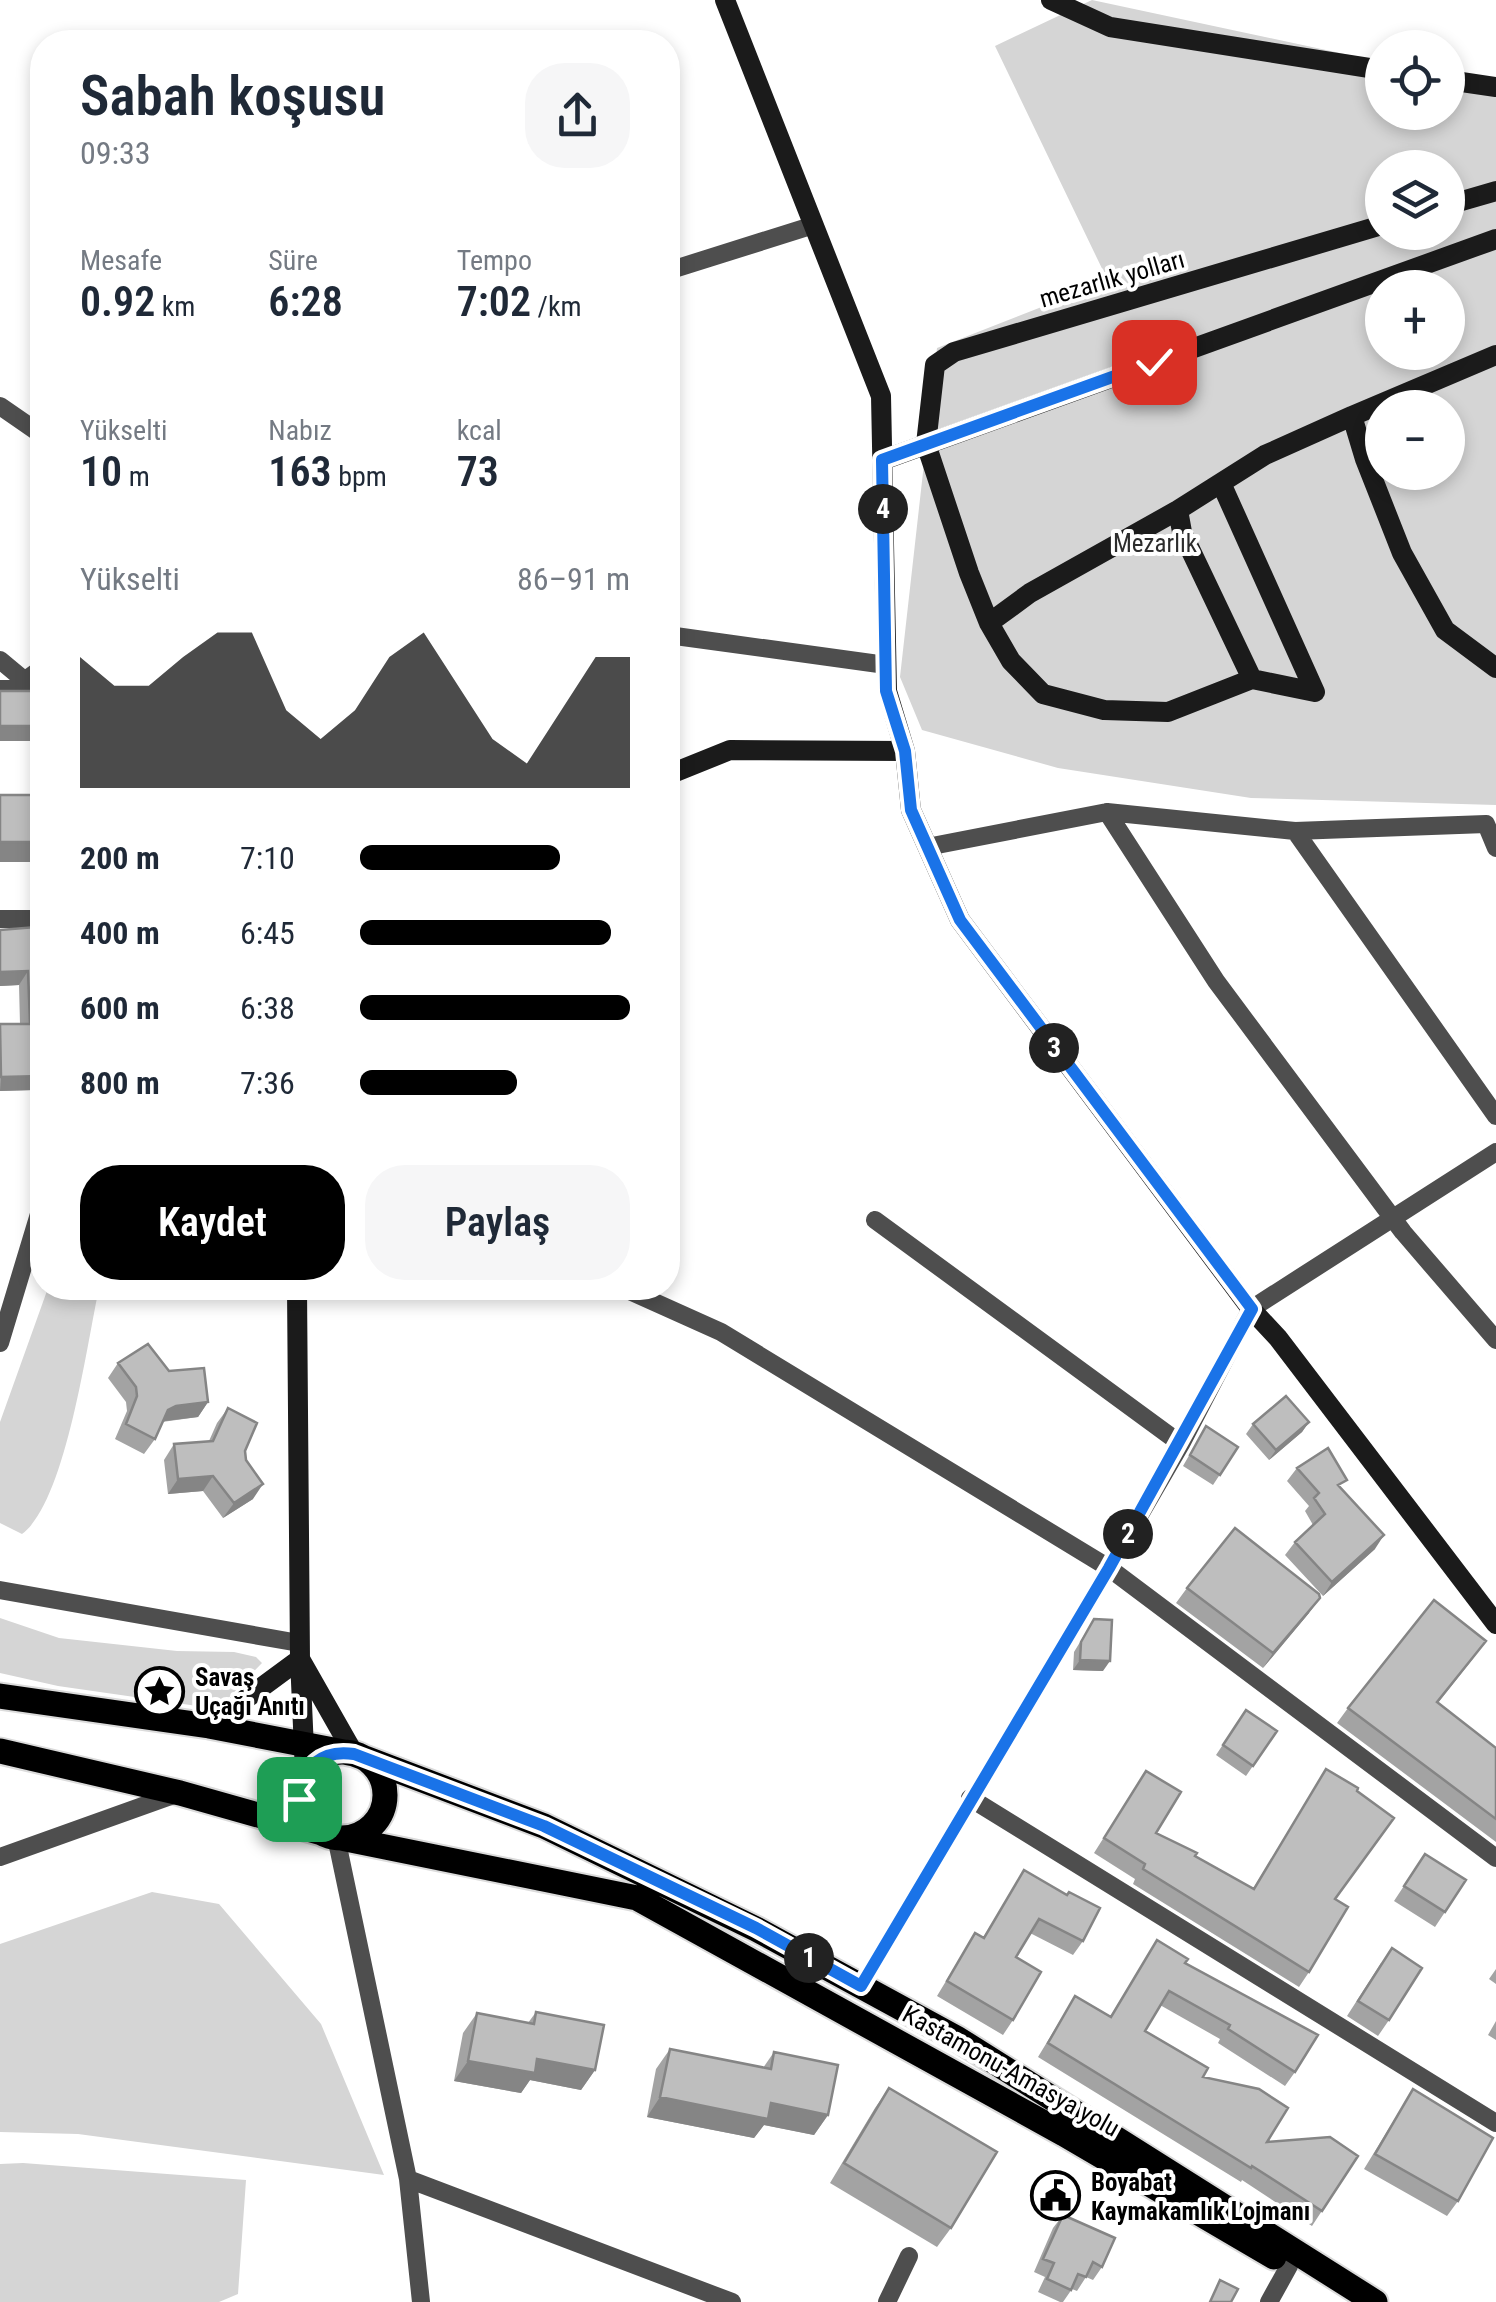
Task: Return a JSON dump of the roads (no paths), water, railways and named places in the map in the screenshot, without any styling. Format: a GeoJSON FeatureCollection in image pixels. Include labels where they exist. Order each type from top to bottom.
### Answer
{"type":"FeatureCollection","features":[{"type":"Feature","properties":{"kind":"main road"},"geometry":{"type":"LineString","coordinates":[[0,1696],[209,1726],[305,1759],[354,1754],[377,1770],[385,1796],[382,1810],[364,1832],[336,1837],[311,1825],[303,1813],[300,1786],[305,1759]]}},
{"type":"Feature","properties":{"kind":"main road","name":"Kastamonu-Amasya yolu"},"geometry":{"type":"LineString","coordinates":[[0,1751],[180,1793],[336,1837],[636,1898],[1064,2134],[1346,2302]]}},
{"type":"Feature","properties":{"kind":"main road","name":"Kastamonu-Amasya yolu"},"geometry":{"type":"LineString","coordinates":[[354,1754],[544,1826],[756,1928],[958,2039],[1375,2302]]}},
{"type":"Feature","properties":{"kind":"street"},"geometry":{"type":"LineString","coordinates":[[725,0],[882,396],[886,691],[905,751],[911,810],[960,920],[1252,1309],[1496,1624]]}},
{"type":"Feature","properties":{"kind":"street"},"geometry":{"type":"LineString","coordinates":[[1051,0],[1110,26],[1365,67]]}},
{"type":"Feature","properties":{"kind":"street"},"geometry":{"type":"LineString","coordinates":[[1465,82],[1496,87]]}},
{"type":"Feature","properties":{"kind":"street"},"geometry":{"type":"LineString","coordinates":[[1465,201],[1496,191]]}},
{"type":"Feature","properties":{"kind":"street"},"geometry":{"type":"LineString","coordinates":[[680,268],[814,224]]}},
{"type":"Feature","properties":{"kind":"street","name":"mezarlık yolları"},"geometry":{"type":"LineString","coordinates":[[1252,679],[1168,712],[1104,710],[1043,694],[1012,661],[990,623],[968,573],[926,444],[936,365],[954,352],[1365,230]]}},
{"type":"Feature","properties":{"kind":"street"},"geometry":{"type":"LineString","coordinates":[[882,460],[1496,238]]}},
{"type":"Feature","properties":{"kind":"street"},"geometry":{"type":"LineString","coordinates":[[990,623],[1030,593],[1266,456],[1496,355]]}},
{"type":"Feature","properties":{"kind":"street"},"geometry":{"type":"LineString","coordinates":[[0,406],[30,427]]}},
{"type":"Feature","properties":{"kind":"street"},"geometry":{"type":"LineString","coordinates":[[1352,416],[1402,553],[1445,630],[1496,668]]}},
{"type":"Feature","properties":{"kind":"street"},"geometry":{"type":"LineString","coordinates":[[1178,510],[1182,532],[1252,679],[1315,692],[1221,483]]}},
{"type":"Feature","properties":{"kind":"street"},"geometry":{"type":"LineString","coordinates":[[680,637],[886,665]]}},
{"type":"Feature","properties":{"kind":"street"},"geometry":{"type":"LineString","coordinates":[[0,660],[30,672]]}},
{"type":"Feature","properties":{"kind":"street"},"geometry":{"type":"LineString","coordinates":[[0,689],[13,689],[30,678]]}},
{"type":"Feature","properties":{"kind":"street"},"geometry":{"type":"LineString","coordinates":[[680,770],[730,750],[905,751]]}},
{"type":"Feature","properties":{"kind":"street"},"geometry":{"type":"LineString","coordinates":[[927,847],[1107,812],[1295,831],[1486,824],[1496,848]]}},
{"type":"Feature","properties":{"kind":"street"},"geometry":{"type":"LineString","coordinates":[[1107,812],[1216,981],[1392,1217],[1496,1340]]}},
{"type":"Feature","properties":{"kind":"street"},"geometry":{"type":"LineString","coordinates":[[1295,831],[1496,1116]]}},
{"type":"Feature","properties":{"kind":"street"},"geometry":{"type":"LineString","coordinates":[[0,919],[30,918]]}},
{"type":"Feature","properties":{"kind":"street"},"geometry":{"type":"LineString","coordinates":[[861,1986],[1109,1568],[1252,1309],[1496,1152]]}},
{"type":"Feature","properties":{"kind":"street"},"geometry":{"type":"LineString","coordinates":[[875,1220],[1180,1444]]}},
{"type":"Feature","properties":{"kind":"street"},"geometry":{"type":"LineString","coordinates":[[0,1343],[30,1244]]}},
{"type":"Feature","properties":{"kind":"street"},"geometry":{"type":"LineString","coordinates":[[297,1300],[300,1651],[305,1759]]}},
{"type":"Feature","properties":{"kind":"street"},"geometry":{"type":"LineString","coordinates":[[650,1300],[721,1332],[1109,1568],[1496,1858]]}},
{"type":"Feature","properties":{"kind":"street"},"geometry":{"type":"LineString","coordinates":[[0,1590],[300,1651]]}},
{"type":"Feature","properties":{"kind":"street"},"geometry":{"type":"LineString","coordinates":[[209,1726],[300,1651]]}},
{"type":"Feature","properties":{"kind":"street"},"geometry":{"type":"LineString","coordinates":[[300,1651],[354,1754]]}},
{"type":"Feature","properties":{"kind":"street"},"geometry":{"type":"LineString","coordinates":[[0,1857],[180,1793]]}},
{"type":"Feature","properties":{"kind":"street"},"geometry":{"type":"LineString","coordinates":[[970,1798],[1496,2122]]}},
{"type":"Feature","properties":{"kind":"street"},"geometry":{"type":"LineString","coordinates":[[336,1837],[408,2180],[420,2302]]}},
{"type":"Feature","properties":{"kind":"street"},"geometry":{"type":"LineString","coordinates":[[408,2180],[732,2302]]}},
{"type":"Feature","properties":{"kind":"street"},"geometry":{"type":"LineString","coordinates":[[887,2302],[909,2256]]}},
{"type":"Feature","properties":{"kind":"street"},"geometry":{"type":"LineString","coordinates":[[1268,2302],[1290,2266]]}},
{"type":"Feature","properties":{"kind":"place","name":"Savaş Uçağı Anıtı"},"geometry":{"type":"Point","coordinates":[160,1691]}},
{"type":"Feature","properties":{"kind":"place","name":"Boyabat Kaymakamlık Lojmanı"},"geometry":{"type":"Point","coordinates":[1056,2196]}},
{"type":"Feature","properties":{"kind":"park label","name":"Mezarlık"},"geometry":{"type":"Point","coordinates":[1155,543]}}]}
